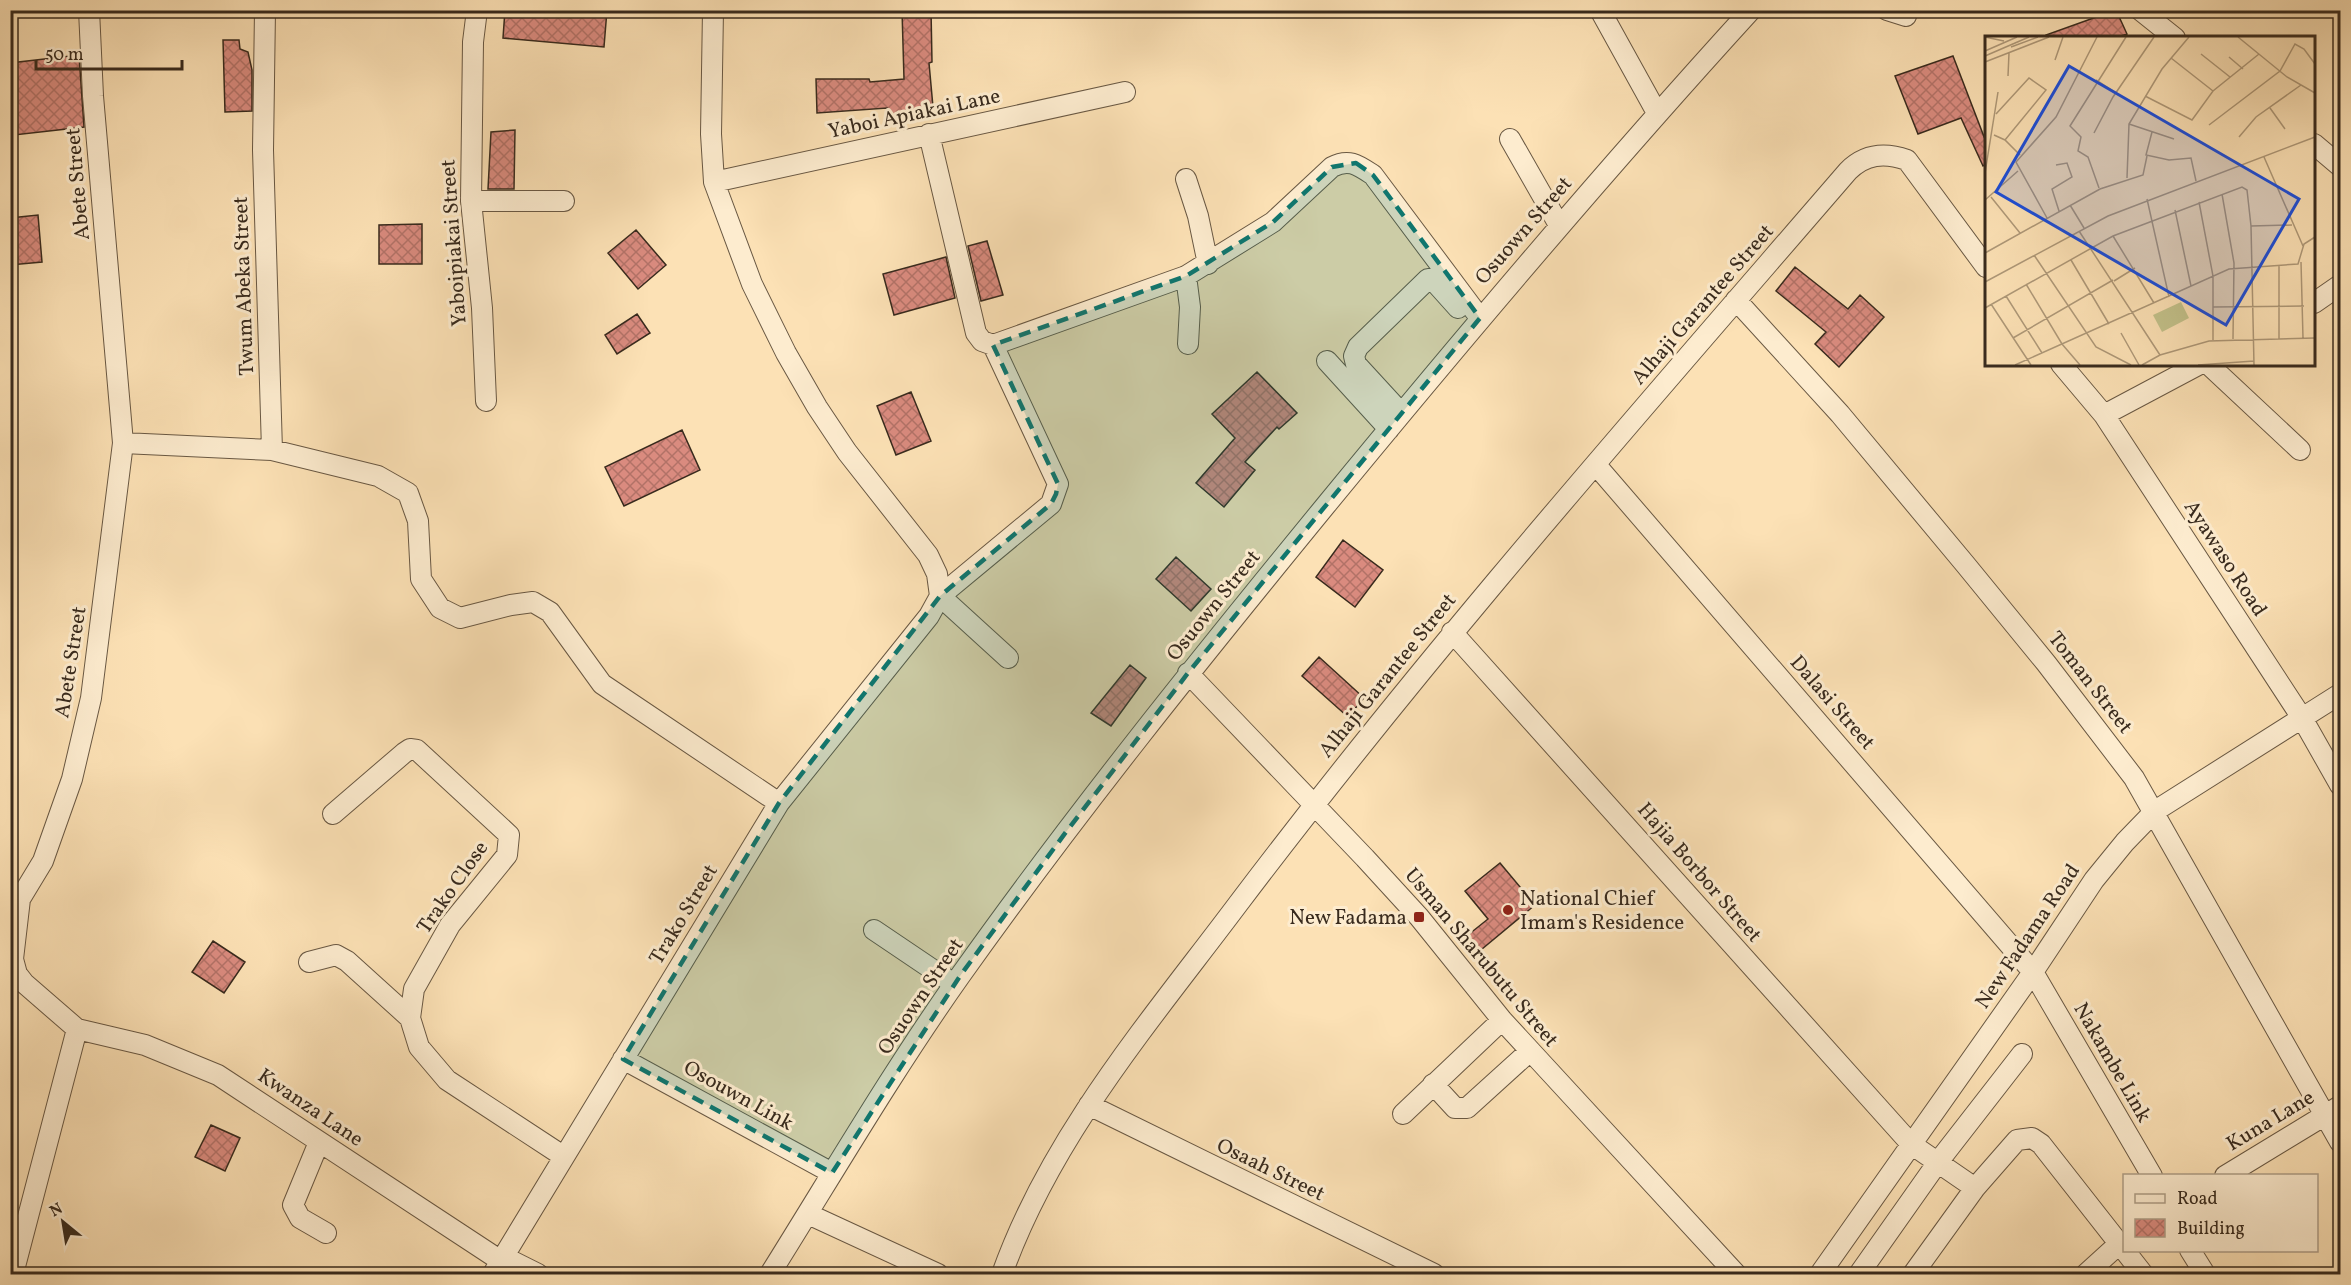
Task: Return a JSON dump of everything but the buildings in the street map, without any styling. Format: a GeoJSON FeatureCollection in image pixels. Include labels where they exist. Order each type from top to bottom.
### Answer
{"type":"FeatureCollection","features":[{"type":"Feature","properties":{"kind":"street","name":"Abete Street"},"geometry":{"type":"LineString","coordinates":[[77,1029],[24,984],[17,974],[13,959],[15,897],[43,861],[69,789],[91,698],[123,443],[93,96],[89,10]]}},
{"type":"Feature","properties":{"kind":"street","name":"Twum Abeka Street"},"geometry":{"type":"LineString","coordinates":[[265,10],[263,150],[272,450]]}},
{"type":"Feature","properties":{"kind":"street","name":"Yaboipiakai Street"},"geometry":{"type":"LineString","coordinates":[[477,10],[473,42],[471,201],[482,308],[486,401]]}},
{"type":"Feature","properties":{"kind":"street"},"geometry":{"type":"LineString","coordinates":[[713,10],[711,134],[714,182],[752,284],[786,353],[847,453],[928,555],[937,574],[940,596],[1008,658]]}},
{"type":"Feature","properties":{"kind":"street"},"geometry":{"type":"LineString","coordinates":[[1600,10],[1657,113]]}},
{"type":"Feature","properties":{"kind":"street","name":"Osuown Street"},"geometry":{"type":"LineString","coordinates":[[770,1275],[832,1173],[954,984],[1066,832],[1188,673],[1558,225],[1751,10]]}},
{"type":"Feature","properties":{"kind":"street"},"geometry":{"type":"LineString","coordinates":[[1887,10],[1906,16]]}},
{"type":"Feature","properties":{"kind":"street"},"geometry":{"type":"LineString","coordinates":[[2140,10],[2172,36]]}},
{"type":"Feature","properties":{"kind":"street","name":"Yaboi Apiakai Lane"},"geometry":{"type":"LineString","coordinates":[[714,182],[1125,92]]}},
{"type":"Feature","properties":{"kind":"street","name":"Trako Street"},"geometry":{"type":"LineString","coordinates":[[499,1264],[779,803],[929,616],[940,596],[1051,504],[1056,494],[1058,484],[993,345],[982,341],[976,333],[929,134]]}},
{"type":"Feature","properties":{"kind":"street"},"geometry":{"type":"LineString","coordinates":[[1510,138],[1558,225]]}},
{"type":"Feature","properties":{"kind":"street"},"geometry":{"type":"LineString","coordinates":[[2315,146],[2340,166]]}},
{"type":"Feature","properties":{"kind":"street","name":"Alhaji Garantee Street"},"geometry":{"type":"LineString","coordinates":[[1002,1275],[1026,1216],[1089,1105],[1314,804],[1452,632],[1848,171],[1860,159],[1874,156],[1891,155],[1907,160],[1985,266]]}},
{"type":"Feature","properties":{"kind":"street"},"geometry":{"type":"LineString","coordinates":[[993,345],[1186,276],[1273,222],[1332,167],[1342,162],[1356,163],[1373,175],[1477,321]]}},
{"type":"Feature","properties":{"kind":"street"},"geometry":{"type":"LineString","coordinates":[[1186,179],[1198,216],[1208,264]]}},
{"type":"Feature","properties":{"kind":"street"},"geometry":{"type":"LineString","coordinates":[[471,201],[564,201]]}},
{"type":"Feature","properties":{"kind":"street"},"geometry":{"type":"LineString","coordinates":[[1186,276],[1190,307],[1188,344]]}},
{"type":"Feature","properties":{"kind":"street"},"geometry":{"type":"LineString","coordinates":[[1401,413],[1356,364],[1354,356],[1358,347],[1428,279],[1432,279],[1477,321]]}},
{"type":"Feature","properties":{"kind":"street"},"geometry":{"type":"LineString","coordinates":[[2315,302],[2340,285]]}},
{"type":"Feature","properties":{"kind":"street","name":"Toman Street"},"geometry":{"type":"LineString","coordinates":[[1736,300],[1839,414],[2106,738],[2155,811],[2333,1110],[2340,1142]]}},
{"type":"Feature","properties":{"kind":"street"},"geometry":{"type":"LineString","coordinates":[[1327,361],[1389,429]]}},
{"type":"Feature","properties":{"kind":"street","name":"Ayawaso Road"},"geometry":{"type":"LineString","coordinates":[[2063,366],[2104,415],[2302,718],[2334,757],[2340,785]]}},
{"type":"Feature","properties":{"kind":"street"},"geometry":{"type":"LineString","coordinates":[[2104,415],[2196,366]]}},
{"type":"Feature","properties":{"kind":"street"},"geometry":{"type":"LineString","coordinates":[[2210,366],[2300,450]]}},
{"type":"Feature","properties":{"kind":"street"},"geometry":{"type":"LineString","coordinates":[[123,443],[272,450],[378,476],[408,493],[418,521],[421,579],[440,608],[460,618],[511,604],[533,602],[550,612],[602,684],[779,803]]}},
{"type":"Feature","properties":{"kind":"street","name":"Dalasi Street"},"geometry":{"type":"LineString","coordinates":[[1596,465],[2033,972]]}},
{"type":"Feature","properties":{"kind":"street","name":"Hajia Borbor Street"},"geometry":{"type":"LineString","coordinates":[[1452,632],[1911,1144],[1975,1188]]}},
{"type":"Feature","properties":{"kind":"street","name":"Usman Sharubutu Street"},"geometry":{"type":"LineString","coordinates":[[1188,673],[1419,917],[1502,1020],[1736,1275]]}},
{"type":"Feature","properties":{"kind":"street","name":"New Fadama Road"},"geometry":{"type":"LineString","coordinates":[[1820,1275],[2033,972],[2094,880],[2155,811],[2340,694]]}},
{"type":"Feature","properties":{"kind":"street","name":"Trako Close"},"geometry":{"type":"LineString","coordinates":[[333,814],[410,749],[417,750],[436,765],[509,835],[507,855],[450,925],[414,989],[410,1018],[419,1047],[447,1080],[563,1156]]}},
{"type":"Feature","properties":{"kind":"street"},"geometry":{"type":"LineString","coordinates":[[874,930],[954,984]]}},
{"type":"Feature","properties":{"kind":"street"},"geometry":{"type":"LineString","coordinates":[[309,962],[336,955],[347,961],[410,1018]]}},
{"type":"Feature","properties":{"kind":"street","name":"Nakambe Link"},"geometry":{"type":"LineString","coordinates":[[2033,972],[2150,1174]]}},
{"type":"Feature","properties":{"kind":"street"},"geometry":{"type":"LineString","coordinates":[[1403,1114],[1502,1020]]}},
{"type":"Feature","properties":{"kind":"street"},"geometry":{"type":"LineString","coordinates":[[13,1275],[77,1029]]}},
{"type":"Feature","properties":{"kind":"street","name":"Kwanza Lane"},"geometry":{"type":"LineString","coordinates":[[77,1029],[145,1045],[218,1074],[499,1264],[538,1275]]}},
{"type":"Feature","properties":{"kind":"street"},"geometry":{"type":"LineString","coordinates":[[1432,1084],[1455,1108],[1467,1108],[1530,1051]]}},
{"type":"Feature","properties":{"kind":"street"},"geometry":{"type":"LineString","coordinates":[[1859,1275],[1938,1162],[2022,1054]]}},
{"type":"Feature","properties":{"kind":"street","name":"Osouwn Link"},"geometry":{"type":"LineString","coordinates":[[623,1059],[832,1173]]}},
{"type":"Feature","properties":{"kind":"street","name":"Osaah Street"},"geometry":{"type":"LineString","coordinates":[[1089,1105],[1395,1266],[1434,1275]]}},
{"type":"Feature","properties":{"kind":"street","name":"Kuna Lane"},"geometry":{"type":"LineString","coordinates":[[2228,1174],[2333,1110]]}},
{"type":"Feature","properties":{"kind":"street"},"geometry":{"type":"LineString","coordinates":[[1913,1275],[1975,1188],[2017,1140],[2032,1138],[2042,1144],[2123,1249]]}},
{"type":"Feature","properties":{"kind":"street"},"geometry":{"type":"LineString","coordinates":[[319,1142],[293,1205],[300,1218],[326,1233]]}},
{"type":"Feature","properties":{"kind":"street"},"geometry":{"type":"LineString","coordinates":[[807,1214],[938,1275]]}},
{"type":"Feature","properties":{"kind":"street"},"geometry":{"type":"LineString","coordinates":[[2086,1275],[2119,1244]]}},
{"type":"Feature","properties":{"kind":"street"},"geometry":{"type":"LineString","coordinates":[[2125,1252],[2143,1275]]}},
{"type":"Feature","properties":{"kind":"street"},"geometry":{"type":"LineString","coordinates":[[2191,1252],[2205,1275]]}},
{"type":"Feature","properties":{"kind":"highlighted area"},"geometry":{"type":"Polygon","coordinates":[[[1356,163],[1373,175],[1480,318],[1188,673],[1066,832],[960,976],[832,1173],[623,1059],[779,803],[940,596],[1051,504],[1058,484],[993,345],[1186,276],[1273,222],[1332,167],[1356,163]]]}},
{"type":"Feature","properties":{"kind":"place","name":"National Chief Imam's Residence"},"geometry":{"type":"Point","coordinates":[1508,910]}},
{"type":"Feature","properties":{"kind":"place","name":"New Fadama"},"geometry":{"type":"Point","coordinates":[1419,917]}}]}
